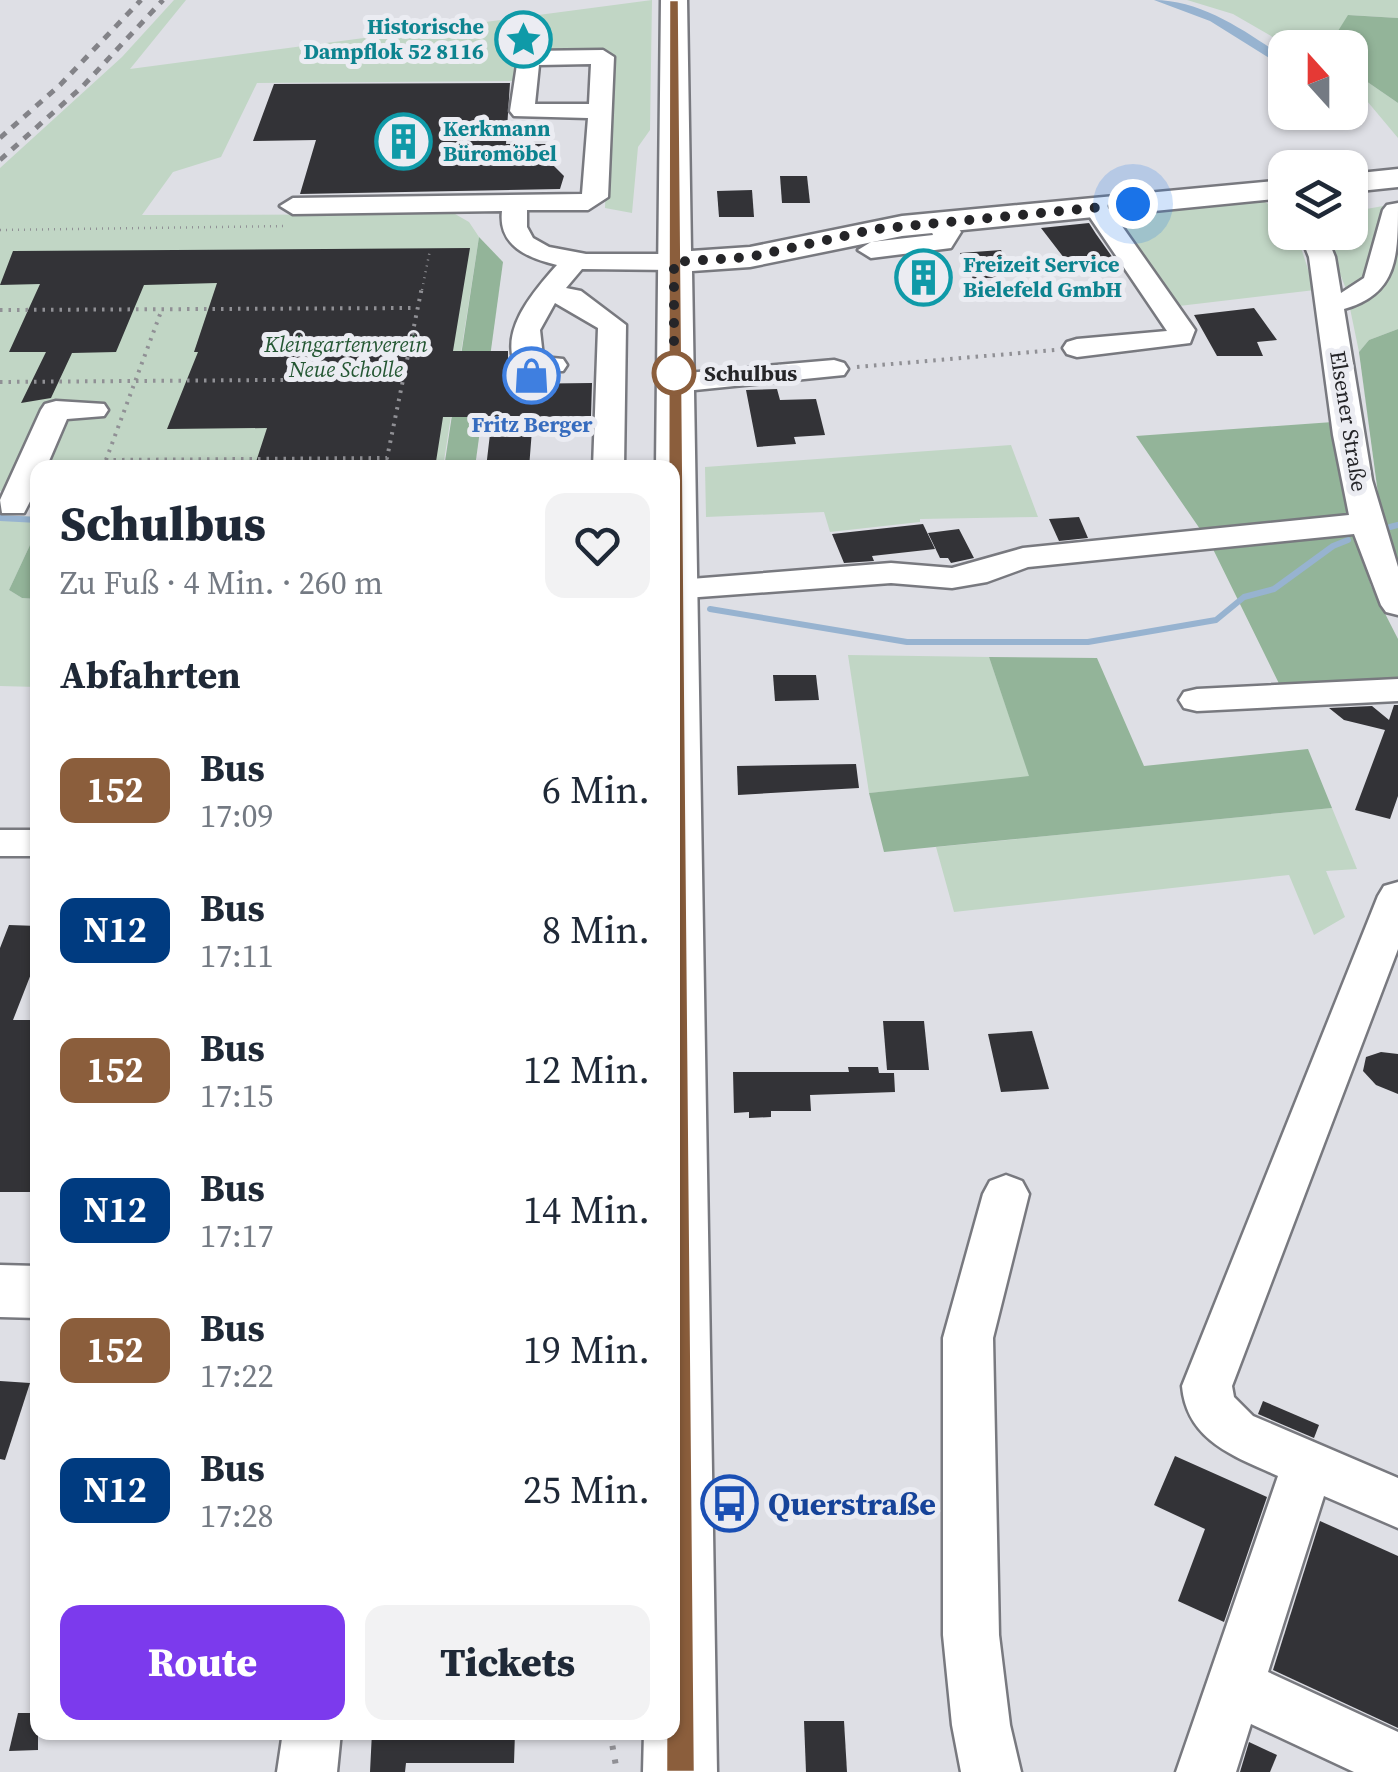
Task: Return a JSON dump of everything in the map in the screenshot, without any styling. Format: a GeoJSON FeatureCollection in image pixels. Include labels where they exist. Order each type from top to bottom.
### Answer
{"type":"FeatureCollection","features":[{"type":"Feature","properties":{"kind":"main road"},"geometry":{"type":"LineString","coordinates":[[674,0],[675,460]]}},
{"type":"Feature","properties":{"kind":"main road"},"geometry":{"type":"LineString","coordinates":[[1368,185],[1395,189]]}},
{"type":"Feature","properties":{"kind":"main road"},"geometry":{"type":"LineString","coordinates":[[674,262],[750,257],[876,229],[1268,193]]}},
{"type":"Feature","properties":{"kind":"main road"},"geometry":{"type":"LineString","coordinates":[[0,1291],[30,1292]]}},
{"type":"Feature","properties":{"kind":"main road"},"geometry":{"type":"LineString","coordinates":[[680,1740],[680,1772]]}},
{"type":"Feature","properties":{"kind":"street"},"geometry":{"type":"LineString","coordinates":[[289,216],[575,205],[595,197],[599,111]]}},
{"type":"Feature","properties":{"kind":"street"},"geometry":{"type":"LineString","coordinates":[[1330,304],[1356,300],[1372,291],[1386,268],[1395,189]]}},
{"type":"Feature","properties":{"kind":"street"},"geometry":{"type":"LineString","coordinates":[[515,206],[514,230],[521,241],[543,254],[576,260],[674,262]]}},
{"type":"Feature","properties":{"kind":"street"},"geometry":{"type":"LineString","coordinates":[[1077,348],[1170,339],[1180,337],[1181,330],[1096,207]]}},
{"type":"Feature","properties":{"kind":"street"},"geometry":{"type":"LineString","coordinates":[[871,250],[942,242],[948,232],[941,222]]}},
{"type":"Feature","properties":{"kind":"street","name":"Elsener Straße"},"geometry":{"type":"LineString","coordinates":[[1319,250],[1366,524],[1380,570],[1398,605]]}},
{"type":"Feature","properties":{"kind":"street"},"geometry":{"type":"LineString","coordinates":[[552,365],[529,366],[526,330],[547,294],[576,260]]}},
{"type":"Feature","properties":{"kind":"street"},"geometry":{"type":"LineString","coordinates":[[547,294],[571,297],[612,324],[608,460]]}},
{"type":"Feature","properties":{"kind":"street"},"geometry":{"type":"LineString","coordinates":[[674,384],[834,369]]}},
{"type":"Feature","properties":{"kind":"street"},"geometry":{"type":"LineString","coordinates":[[36,460],[56,410],[92,410]]}},
{"type":"Feature","properties":{"kind":"street"},"geometry":{"type":"LineString","coordinates":[[17,506],[30,474]]}},
{"type":"Feature","properties":{"kind":"street"},"geometry":{"type":"LineString","coordinates":[[680,590],[890,573],[952,578],[975,575],[1023,558],[1366,524]]}},
{"type":"Feature","properties":{"kind":"street"},"geometry":{"type":"LineString","coordinates":[[1197,700],[1398,690]]}},
{"type":"Feature","properties":{"kind":"street"},"geometry":{"type":"LineString","coordinates":[[0,842],[30,844]]}},
{"type":"Feature","properties":{"kind":"street"},"geometry":{"type":"LineString","coordinates":[[1398,896],[1388,944],[1207,1386],[1208,1402],[1220,1420],[1235,1432],[1398,1503]]}},
{"type":"Feature","properties":{"kind":"street"},"geometry":{"type":"LineString","coordinates":[[992,1772],[981,1725],[971,1635],[968,1338],[1006,1194]]}},
{"type":"Feature","properties":{"kind":"street"},"geometry":{"type":"LineString","coordinates":[[1206,1772],[1308,1464]]}},
{"type":"Feature","properties":{"kind":"street"},"geometry":{"type":"LineString","coordinates":[[1234,1686],[1398,1762]]}},
{"type":"Feature","properties":{"kind":"street"},"geometry":{"type":"LineString","coordinates":[[307,1772],[311,1740]]}},
{"type":"Feature","properties":{"kind":"path"},"geometry":{"type":"LineString","coordinates":[[0,230],[289,216]]}},
{"type":"Feature","properties":{"kind":"path"},"geometry":{"type":"LineString","coordinates":[[162,309],[106,460],[388,458],[430,250]]}},
{"type":"Feature","properties":{"kind":"path"},"geometry":{"type":"LineString","coordinates":[[0,310],[416,308]]}},
{"type":"Feature","properties":{"kind":"path"},"geometry":{"type":"LineString","coordinates":[[834,369],[1077,348]]}},
{"type":"Feature","properties":{"kind":"path"},"geometry":{"type":"LineString","coordinates":[[0,382],[402,379]]}},
{"type":"Feature","properties":{"kind":"path"},"geometry":{"type":"LineString","coordinates":[[611,1740],[617,1772]]}},
{"type":"Feature","properties":{"kind":"green space"},"geometry":{"type":"Polygon","coordinates":[[[174,0],[186,0],[130,69],[652,0],[650,130],[638,147],[632,213],[605,208],[610,51],[523,51],[518,81],[257,83],[221,157],[173,172],[142,215],[455,214],[469,222],[479,237],[444,460],[30,460],[30,491],[0,491],[0,168],[122,57],[174,0]]]}},
{"type":"Feature","properties":{"kind":"green space"},"geometry":{"type":"Polygon","coordinates":[[[1187,0],[1398,0],[1398,18],[1349,15],[1339,30],[1268,30],[1268,34],[1233,14],[1187,0]]]}},
{"type":"Feature","properties":{"kind":"green space"},"geometry":{"type":"Polygon","coordinates":[[[1348,15],[1398,18],[1398,103],[1368,82],[1368,30],[1339,30],[1348,15]]]}},
{"type":"Feature","properties":{"kind":"green space"},"geometry":{"type":"Polygon","coordinates":[[[1368,82],[1398,103],[1398,138],[1368,102],[1368,82]]]}},
{"type":"Feature","properties":{"kind":"green space"},"geometry":{"type":"Polygon","coordinates":[[[1263,201],[1268,204],[1268,250],[1302,250],[1315,290],[1179,306],[1113,214],[1263,201]]]}},
{"type":"Feature","properties":{"kind":"green space"},"geometry":{"type":"Polygon","coordinates":[[[1368,209],[1398,209],[1398,329],[1369,340],[1359,352],[1346,289],[1331,250],[1368,250],[1368,209]]]}},
{"type":"Feature","properties":{"kind":"green space"},"geometry":{"type":"Polygon","coordinates":[[[479,237],[503,262],[476,460],[445,460],[479,237]]]}},
{"type":"Feature","properties":{"kind":"green space"},"geometry":{"type":"Polygon","coordinates":[[[1398,329],[1398,577],[1381,516],[1359,352],[1369,340],[1398,329]]]}},
{"type":"Feature","properties":{"kind":"green space"},"geometry":{"type":"Polygon","coordinates":[[[1333,422],[1350,516],[1371,586],[1398,639],[1398,697],[1289,704],[1211,545],[1136,436],[1333,422]]]}},
{"type":"Feature","properties":{"kind":"green space"},"geometry":{"type":"Polygon","coordinates":[[[1011,445],[1038,517],[920,519],[830,532],[824,512],[706,517],[705,467],[1011,445]]]}},
{"type":"Feature","properties":{"kind":"green space"},"geometry":{"type":"Polygon","coordinates":[[[0,515],[30,517],[30,545],[9,590],[30,599],[30,687],[0,686],[0,515]]]}},
{"type":"Feature","properties":{"kind":"green space"},"geometry":{"type":"Polygon","coordinates":[[[30,545],[30,599],[9,590],[30,545]]]}},
{"type":"Feature","properties":{"kind":"green space"},"geometry":{"type":"Polygon","coordinates":[[[848,655],[989,657],[1030,777],[869,793],[848,655]]]}},
{"type":"Feature","properties":{"kind":"green space"},"geometry":{"type":"Polygon","coordinates":[[[989,657],[1097,658],[1144,766],[1308,749],[1332,808],[884,852],[869,793],[1029,776],[989,657]]]}},
{"type":"Feature","properties":{"kind":"green space"},"geometry":{"type":"Polygon","coordinates":[[[1332,808],[1357,869],[1326,871],[1345,917],[1314,935],[1289,875],[954,912],[936,847],[1332,808]]]}},
{"type":"Feature","properties":{"kind":"water"},"geometry":{"type":"Polygon","coordinates":[[[1154,0],[1189,5],[1223,19],[1268,47],[1268,57],[1210,21],[1154,0]]]}},
{"type":"Feature","properties":{"kind":"building","name":"Kerkmann Büromöbel"},"geometry":{"type":"Polygon","coordinates":[[[510,83],[506,144],[551,144],[551,163],[564,176],[560,189],[300,194],[316,140],[253,141],[274,84],[510,83]]]}},
{"type":"Feature","properties":{"kind":"building"},"geometry":{"type":"Polygon","coordinates":[[[780,176],[807,176],[810,203],[782,203],[780,176]]]}},
{"type":"Feature","properties":{"kind":"building"},"geometry":{"type":"Polygon","coordinates":[[[752,190],[754,217],[719,217],[717,191],[752,190]]]}},
{"type":"Feature","properties":{"kind":"building"},"geometry":{"type":"Polygon","coordinates":[[[1089,223],[1120,268],[1071,267],[1041,228],[1089,223]]]}},
{"type":"Feature","properties":{"kind":"building","name":"Kleingartenverein Neue Scholle"},"geometry":{"type":"Polygon","coordinates":[[[470,248],[453,351],[508,351],[508,384],[592,383],[591,416],[533,417],[530,460],[487,460],[492,417],[443,417],[436,460],[257,460],[267,428],[167,429],[198,352],[194,352],[217,283],[144,285],[116,352],[72,353],[51,398],[21,403],[46,352],[9,352],[40,284],[0,285],[13,251],[470,248]]]}},
{"type":"Feature","properties":{"kind":"building"},"geometry":{"type":"Polygon","coordinates":[[[1001,250],[1016,276],[973,279],[960,253],[1001,250]]]}},
{"type":"Feature","properties":{"kind":"building"},"geometry":{"type":"Polygon","coordinates":[[[1254,308],[1277,340],[1257,342],[1263,356],[1217,356],[1194,315],[1254,308]]]}},
{"type":"Feature","properties":{"kind":"building"},"geometry":{"type":"Polygon","coordinates":[[[777,389],[780,400],[816,399],[825,435],[794,437],[796,444],[757,447],[746,390],[777,389]]]}},
{"type":"Feature","properties":{"kind":"building"},"geometry":{"type":"Polygon","coordinates":[[[1079,517],[1088,538],[1059,541],[1049,519],[1079,517]]]}},
{"type":"Feature","properties":{"kind":"building"},"geometry":{"type":"Polygon","coordinates":[[[923,524],[935,549],[872,556],[874,561],[844,563],[832,534],[923,524]]]}},
{"type":"Feature","properties":{"kind":"building"},"geometry":{"type":"Polygon","coordinates":[[[959,529],[974,558],[951,563],[948,558],[940,558],[928,533],[959,529]]]}},
{"type":"Feature","properties":{"kind":"building"},"geometry":{"type":"Polygon","coordinates":[[[773,675],[816,675],[819,700],[775,701],[773,675]]]}},
{"type":"Feature","properties":{"kind":"building"},"geometry":{"type":"Polygon","coordinates":[[[1394,705],[1398,705],[1398,796],[1390,819],[1355,810],[1385,730],[1344,720],[1329,708],[1372,706],[1389,720],[1394,705]]]}},
{"type":"Feature","properties":{"kind":"building"},"geometry":{"type":"Polygon","coordinates":[[[856,764],[859,788],[738,795],[737,766],[856,764]]]}},
{"type":"Feature","properties":{"kind":"building"},"geometry":{"type":"Polygon","coordinates":[[[9,925],[30,926],[30,976],[13,1020],[30,1020],[30,1192],[0,1192],[0,948],[9,925]]]}},
{"type":"Feature","properties":{"kind":"building"},"geometry":{"type":"Polygon","coordinates":[[[883,1021],[924,1021],[929,1070],[887,1070],[883,1021]]]}},
{"type":"Feature","properties":{"kind":"building"},"geometry":{"type":"Polygon","coordinates":[[[1032,1031],[1049,1089],[1001,1092],[988,1034],[1032,1031]]]}},
{"type":"Feature","properties":{"kind":"building"},"geometry":{"type":"Polygon","coordinates":[[[1381,1052],[1398,1054],[1398,1094],[1376,1085],[1363,1071],[1366,1057],[1381,1052]]]}},
{"type":"Feature","properties":{"kind":"building"},"geometry":{"type":"Polygon","coordinates":[[[848,1067],[878,1067],[879,1073],[894,1073],[895,1092],[810,1095],[811,1111],[771,1111],[771,1117],[749,1118],[749,1112],[734,1113],[733,1072],[849,1072],[848,1067]]]}},
{"type":"Feature","properties":{"kind":"building"},"geometry":{"type":"Polygon","coordinates":[[[0,1381],[30,1383],[5,1460],[0,1459],[0,1381]]]}},
{"type":"Feature","properties":{"kind":"building"},"geometry":{"type":"Polygon","coordinates":[[[1263,1401],[1319,1425],[1314,1438],[1258,1414],[1263,1401]]]}},
{"type":"Feature","properties":{"kind":"building"},"geometry":{"type":"Polygon","coordinates":[[[1175,1456],[1267,1497],[1224,1622],[1178,1601],[1205,1529],[1154,1505],[1175,1456]]]}},
{"type":"Feature","properties":{"kind":"building"},"geometry":{"type":"Polygon","coordinates":[[[1320,1521],[1398,1556],[1398,1728],[1273,1670],[1320,1521]]]}},
{"type":"Feature","properties":{"kind":"building"},"geometry":{"type":"Polygon","coordinates":[[[18,1713],[30,1713],[30,1740],[38,1740],[38,1750],[9,1751],[18,1713]]]}},
{"type":"Feature","properties":{"kind":"building"},"geometry":{"type":"Polygon","coordinates":[[[804,1721],[844,1721],[847,1772],[806,1772],[804,1721]]]}},
{"type":"Feature","properties":{"kind":"building"},"geometry":{"type":"Polygon","coordinates":[[[372,1740],[515,1740],[514,1763],[406,1763],[405,1772],[370,1772],[372,1740]]]}},
{"type":"Feature","properties":{"kind":"building"},"geometry":{"type":"Polygon","coordinates":[[[1249,1742],[1277,1755],[1270,1772],[1240,1772],[1249,1742]]]}},
{"type":"Feature","properties":{"kind":"waterway"},"geometry":{"type":"LineString","coordinates":[[0,518],[30,520]]}},
{"type":"Feature","properties":{"kind":"waterway"},"geometry":{"type":"LineString","coordinates":[[1390,527],[1398,525]]}},
{"type":"Feature","properties":{"kind":"waterway"},"geometry":{"type":"LineString","coordinates":[[710,609],[907,642],[1088,642],[1216,620],[1244,597],[1274,589],[1333,546],[1348,540]]}},
{"type":"Feature","properties":{"kind":"railway"},"geometry":{"type":"LineString","coordinates":[[0,138],[60,85],[141,0]]}},
{"type":"Feature","properties":{"kind":"railway"},"geometry":{"type":"LineString","coordinates":[[0,160],[83,86],[163,0]]}},
{"type":"Feature","properties":{"kind":"bus line","name":"152"},"geometry":{"type":"LineString","coordinates":[[674,0],[676,460]]}},
{"type":"Feature","properties":{"kind":"bus line","name":"152"},"geometry":{"type":"LineString","coordinates":[[680,1392],[680,1772]]}},
{"type":"Feature","properties":{"kind":"place","name":"Historische Dampflok 52 8116"},"geometry":{"type":"Point","coordinates":[523,39]}},
{"type":"Feature","properties":{"kind":"place","name":"Kerkmann Büromöbel"},"geometry":{"type":"Point","coordinates":[404,141]}},
{"type":"Feature","properties":{"kind":"place","name":"Freizeit Service Bielefeld GmbH"},"geometry":{"type":"Point","coordinates":[924,277]}},
{"type":"Feature","properties":{"kind":"place","name":"Schulbus"},"geometry":{"type":"Point","coordinates":[674,373]}},
{"type":"Feature","properties":{"kind":"place","name":"Fritz Berger"},"geometry":{"type":"Point","coordinates":[532,376]}},
{"type":"Feature","properties":{"kind":"place","name":"Querstraße"},"geometry":{"type":"Point","coordinates":[729,1504]}},
{"type":"Feature","properties":{"kind":"route"},"geometry":{"type":"LineString","coordinates":[[674,373],[674,384],[674,262],[750,257],[876,229],[1133,204]]}}]}
